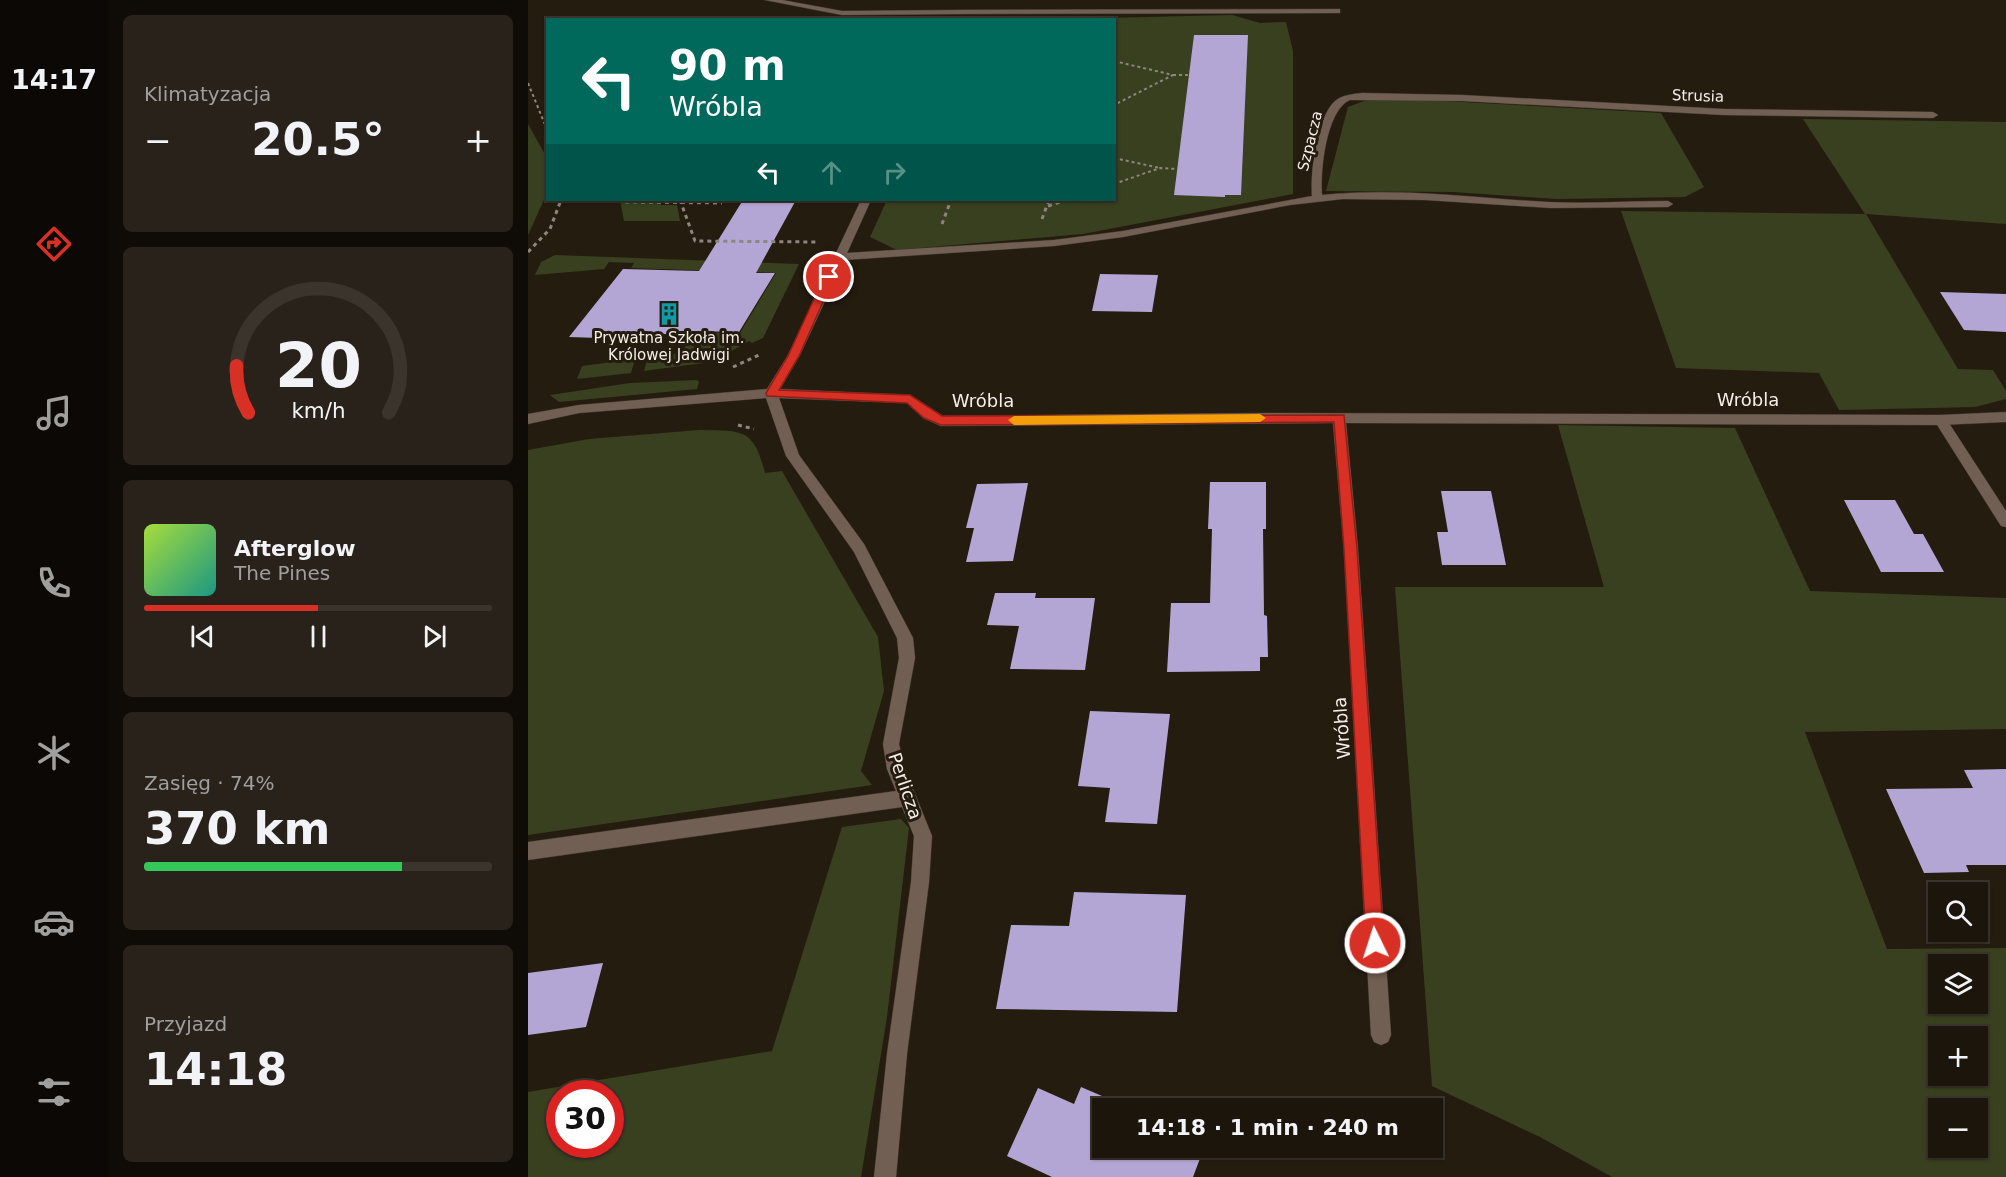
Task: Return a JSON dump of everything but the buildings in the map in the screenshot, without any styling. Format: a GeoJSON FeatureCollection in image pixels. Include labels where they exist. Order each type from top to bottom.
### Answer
{"type":"FeatureCollection","features":[{"type":"Feature","properties":{"kind":"street"},"geometry":{"type":"LineString","coordinates":[[769,0],[822,11],[955,16],[1337,11]]}},
{"type":"Feature","properties":{"kind":"street"},"geometry":{"type":"LineString","coordinates":[[955,16],[963,0]]}},
{"type":"Feature","properties":{"kind":"street","name":"Strusia"},"geometry":{"type":"LineString","coordinates":[[1346,98],[1362,96],[1462,98],[1724,112],[1933,115]]}},
{"type":"Feature","properties":{"kind":"street","name":"Szpacza"},"geometry":{"type":"LineString","coordinates":[[1317,198],[1316,177],[1330,114],[1336,104],[1346,98]]}},
{"type":"Feature","properties":{"kind":"street"},"geometry":{"type":"LineString","coordinates":[[838,257],[1054,243],[1123,234],[1317,198],[1425,197],[1551,205],[1668,204]]}},
{"type":"Feature","properties":{"kind":"street"},"geometry":{"type":"LineString","coordinates":[[771,393],[794,356],[866,201]]}},
{"type":"Feature","properties":{"kind":"street","name":"Wróbla"},"geometry":{"type":"LineString","coordinates":[[528,419],[588,408],[771,393],[910,399],[928,415],[941,421],[1340,418],[1940,420],[2006,417]]}},
{"type":"Feature","properties":{"kind":"street","name":"Perlicza"},"geometry":{"type":"LineString","coordinates":[[771,393],[793,456],[859,548],[905,638],[907,658],[891,744],[896,770],[923,836],[920,882],[897,1054],[885,1177]]}},
{"type":"Feature","properties":{"kind":"street","name":"Wróbla"},"geometry":{"type":"LineString","coordinates":[[1340,418],[1351,549],[1381,1035]]}},
{"type":"Feature","properties":{"kind":"street"},"geometry":{"type":"LineString","coordinates":[[1940,420],[2006,522]]}},
{"type":"Feature","properties":{"kind":"street"},"geometry":{"type":"LineString","coordinates":[[528,851],[907,798]]}},
{"type":"Feature","properties":{"kind":"path"},"geometry":{"type":"LineString","coordinates":[[1116,61],[1173,75],[1188,75]]}},
{"type":"Feature","properties":{"kind":"path"},"geometry":{"type":"LineString","coordinates":[[1116,104],[1173,75]]}},
{"type":"Feature","properties":{"kind":"path"},"geometry":{"type":"LineString","coordinates":[[528,83],[546,127]]}},
{"type":"Feature","properties":{"kind":"path"},"geometry":{"type":"LineString","coordinates":[[1116,158],[1177,169]]}},
{"type":"Feature","properties":{"kind":"path"},"geometry":{"type":"LineString","coordinates":[[1116,183],[1161,168]]}},
{"type":"Feature","properties":{"kind":"path"},"geometry":{"type":"LineString","coordinates":[[528,252],[538,246],[553,224],[561,201]]}},
{"type":"Feature","properties":{"kind":"path"},"geometry":{"type":"LineString","coordinates":[[681,201],[695,241],[819,243]]}},
{"type":"Feature","properties":{"kind":"path"},"geometry":{"type":"LineString","coordinates":[[1049,201],[1048,206],[1064,201]]}},
{"type":"Feature","properties":{"kind":"path"},"geometry":{"type":"LineString","coordinates":[[625,202],[722,203]]}},
{"type":"Feature","properties":{"kind":"path"},"geometry":{"type":"LineString","coordinates":[[814,252],[822,236]]}},
{"type":"Feature","properties":{"kind":"path"},"geometry":{"type":"LineString","coordinates":[[706,400],[718,374],[756,358],[765,350]]}},
{"type":"Feature","properties":{"kind":"path"},"geometry":{"type":"LineString","coordinates":[[732,424],[751,427],[758,431]]}},
{"type":"Feature","properties":{"kind":"green space"},"geometry":{"type":"Polygon","coordinates":[[[1232,15],[1260,23],[1286,22],[1293,51],[1293,194],[1083,234],[897,250],[870,237],[887,201],[1116,201],[1116,18],[1104,18],[1232,15]]]}},
{"type":"Feature","properties":{"kind":"green space"},"geometry":{"type":"Polygon","coordinates":[[[1407,99],[1661,113],[1704,187],[1685,197],[1556,199],[1453,192],[1326,191],[1348,107],[1367,100],[1407,99]]]}},
{"type":"Feature","properties":{"kind":"green space"},"geometry":{"type":"Polygon","coordinates":[[[1803,119],[2006,122],[2006,224],[1866,214],[1958,369],[1993,370],[2006,391],[2006,399],[1975,407],[1839,410],[1819,373],[1676,368],[1621,211],[1865,214],[1803,119]]]}},
{"type":"Feature","properties":{"kind":"green space"},"geometry":{"type":"Polygon","coordinates":[[[528,124],[546,156],[546,195],[528,235],[528,124]]]}},
{"type":"Feature","properties":{"kind":"green space"},"geometry":{"type":"Polygon","coordinates":[[[620,201],[660,201],[661,205],[677,205],[680,221],[624,221],[620,201]]]}},
{"type":"Feature","properties":{"kind":"green space"},"geometry":{"type":"Polygon","coordinates":[[[555,255],[799,264],[763,338],[752,343],[749,341],[728,353],[730,356],[718,361],[644,371],[648,357],[681,353],[695,332],[740,333],[776,273],[631,268],[634,263],[609,262],[604,269],[535,275],[541,262],[555,255]]]}},
{"type":"Feature","properties":{"kind":"green space"},"geometry":{"type":"Polygon","coordinates":[[[635,359],[631,373],[577,379],[582,366],[635,359]]]}},
{"type":"Feature","properties":{"kind":"green space"},"geometry":{"type":"Polygon","coordinates":[[[697,380],[699,382],[697,389],[559,402],[550,395],[630,383],[697,380]]]}},
{"type":"Feature","properties":{"kind":"green space"},"geometry":{"type":"Polygon","coordinates":[[[1558,425],[1735,428],[1810,591],[2006,598],[2006,729],[1805,732],[1887,949],[2006,948],[2006,1177],[1612,1177],[1540,1137],[1432,1086],[1395,587],[1604,587],[1558,425]]]}},
{"type":"Feature","properties":{"kind":"green space"},"geometry":{"type":"Polygon","coordinates":[[[699,430],[735,432],[744,435],[756,447],[765,473],[782,471],[878,637],[884,691],[861,771],[872,785],[528,835],[528,450],[589,439],[699,430]]]}},
{"type":"Feature","properties":{"kind":"green space"},"geometry":{"type":"Polygon","coordinates":[[[901,819],[909,828],[887,1017],[861,1177],[528,1177],[528,1092],[546,1089],[546,1158],[624,1158],[624,1080],[599,1080],[772,1051],[842,827],[901,819]]]}},
{"type":"Feature","properties":{"kind":"slow traffic"},"geometry":{"type":"LineString","coordinates":[[1014,420],[1260,418]]}},
{"type":"Feature","properties":{"kind":"place","name":"Prywatna Szkoła im. Królowej Jadwigi"},"geometry":{"type":"Point","coordinates":[669,314]}},
{"type":"Feature","properties":{"kind":"route"},"geometry":{"type":"LineString","coordinates":[[829,277],[794,356],[771,393],[910,399],[928,415],[941,421],[1340,418],[1351,549],[1375,943]]}}]}
